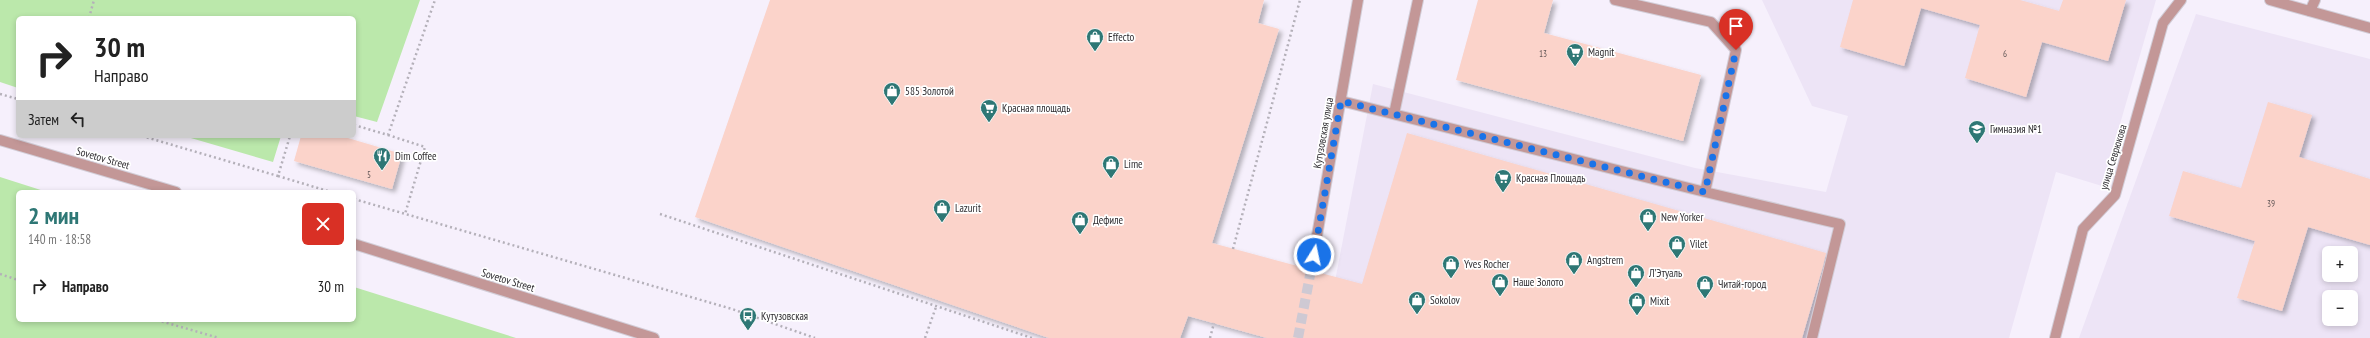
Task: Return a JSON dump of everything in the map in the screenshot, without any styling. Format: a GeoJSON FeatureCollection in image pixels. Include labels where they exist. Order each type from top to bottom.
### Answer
{"type":"FeatureCollection","features":[{"type":"Feature","properties":{"kind":"street","name":"Кутузовская улица"},"geometry":{"type":"LineString","coordinates":[[1311,270],[1358,0]]}},
{"type":"Feature","properties":{"kind":"street"},"geometry":{"type":"LineString","coordinates":[[1394,114],[1418,0]]}},
{"type":"Feature","properties":{"kind":"street"},"geometry":{"type":"LineString","coordinates":[[1615,0],[1711,22],[1736,50],[1705,192]]}},
{"type":"Feature","properties":{"kind":"street","name":"улица Севрюкова"},"geometry":{"type":"LineString","coordinates":[[2055,338],[2083,228],[2115,195],[2163,23],[2181,0]]}},
{"type":"Feature","properties":{"kind":"street"},"geometry":{"type":"LineString","coordinates":[[2270,0],[2370,28]]}},
{"type":"Feature","properties":{"kind":"street"},"geometry":{"type":"LineString","coordinates":[[2310,11],[2315,0]]}},
{"type":"Feature","properties":{"kind":"street"},"geometry":{"type":"LineString","coordinates":[[1341,101],[1705,192],[1840,224],[1812,338]]}},
{"type":"Feature","properties":{"kind":"street","name":"Sovetov Street"},"geometry":{"type":"LineString","coordinates":[[0,140],[169,190]]}},
{"type":"Feature","properties":{"kind":"street","name":"Sovetov Street"},"geometry":{"type":"LineString","coordinates":[[356,245],[654,338]]}},
{"type":"Feature","properties":{"kind":"path"},"geometry":{"type":"LineString","coordinates":[[90,16],[94,0]]}},
{"type":"Feature","properties":{"kind":"path"},"geometry":{"type":"LineString","coordinates":[[388,135],[435,0]]}},
{"type":"Feature","properties":{"kind":"path"},"geometry":{"type":"LineString","coordinates":[[1233,249],[1300,0]]}},
{"type":"Feature","properties":{"kind":"path"},"geometry":{"type":"LineString","coordinates":[[0,94],[16,98]]}},
{"type":"Feature","properties":{"kind":"path"},"geometry":{"type":"LineString","coordinates":[[356,126],[425,147],[405,214]]}},
{"type":"Feature","properties":{"kind":"path"},"geometry":{"type":"LineString","coordinates":[[149,138],[324,190]]}},
{"type":"Feature","properties":{"kind":"path"},"geometry":{"type":"LineString","coordinates":[[278,176],[289,138]]}},
{"type":"Feature","properties":{"kind":"path"},"geometry":{"type":"LineString","coordinates":[[356,200],[732,309],[815,338]]}},
{"type":"Feature","properties":{"kind":"path"},"geometry":{"type":"LineString","coordinates":[[660,214],[1032,338]]}},
{"type":"Feature","properties":{"kind":"path"},"geometry":{"type":"LineString","coordinates":[[0,274],[16,279]]}},
{"type":"Feature","properties":{"kind":"path"},"geometry":{"type":"LineString","coordinates":[[925,338],[936,307]]}},
{"type":"Feature","properties":{"kind":"path"},"geometry":{"type":"LineString","coordinates":[[164,322],[219,338]]}},
{"type":"Feature","properties":{"kind":"path"},"geometry":{"type":"LineString","coordinates":[[1210,338],[1214,323]]}},
{"type":"Feature","properties":{"kind":"shaded area"},"geometry":{"type":"Polygon","coordinates":[[[1762,0],[2156,0],[2102,186],[2056,172],[2009,338],[1324,338],[1373,84],[1695,168],[1826,192],[1848,116],[1812,106],[1762,0]]]}},
{"type":"Feature","properties":{"kind":"shaded area"},"geometry":{"type":"Polygon","coordinates":[[[2196,14],[2370,59],[2370,338],[2079,338],[2196,14]]]}},
{"type":"Feature","properties":{"kind":"green space"},"geometry":{"type":"Polygon","coordinates":[[[0,0],[420,0],[377,122],[356,117],[356,16],[16,16],[16,87],[0,82],[0,0]]]}},
{"type":"Feature","properties":{"kind":"green space"},"geometry":{"type":"Polygon","coordinates":[[[191,138],[280,138],[273,162],[191,138]]]}},
{"type":"Feature","properties":{"kind":"green space"},"geometry":{"type":"Polygon","coordinates":[[[0,177],[41,190],[16,190],[16,322],[356,322],[356,288],[516,338],[0,338],[0,177]]]}},
{"type":"Feature","properties":{"kind":"building","name":"Красная площадь"},"geometry":{"type":"Polygon","coordinates":[[[770,0],[1264,0],[1258,23],[1279,29],[1212,243],[1305,268],[1305,273],[1310,276],[1314,276],[1317,272],[1362,284],[1407,133],[1826,253],[1823,266],[1802,338],[1267,338],[1188,316],[1180,338],[1049,338],[695,217],[770,0]]]}},
{"type":"Feature","properties":{"kind":"building"},"geometry":{"type":"Polygon","coordinates":[[[1478,0],[1553,0],[1544,33],[1701,75],[1683,141],[1456,80],[1478,0]]]}},
{"type":"Feature","properties":{"kind":"building"},"geometry":{"type":"Polygon","coordinates":[[[1853,0],[2020,0],[2059,11],[2063,0],[2126,0],[2108,61],[2042,42],[2026,97],[1965,78],[1980,25],[1921,8],[1904,66],[1840,47],[1853,0]]]}},
{"type":"Feature","properties":{"kind":"building"},"geometry":{"type":"Polygon","coordinates":[[[2268,102],[2312,115],[2299,157],[2370,179],[2370,245],[2308,227],[2282,311],[2237,298],[2255,241],[2169,216],[2183,171],[2241,188],[2268,102]]]}},
{"type":"Feature","properties":{"kind":"building"},"geometry":{"type":"Polygon","coordinates":[[[300,138],[348,138],[402,154],[392,189],[294,161],[300,138]]]}},
{"type":"Feature","properties":{"kind":"tunnel"},"geometry":{"type":"LineString","coordinates":[[1298,338],[1311,270]]}},
{"type":"Feature","properties":{"kind":"place","name":"Effecto"},"geometry":{"type":"Point","coordinates":[1095,52]}},
{"type":"Feature","properties":{"kind":"place","name":"Magnit"},"geometry":{"type":"Point","coordinates":[1575,67]}},
{"type":"Feature","properties":{"kind":"place","name":"585 Золотой"},"geometry":{"type":"Point","coordinates":[892,106]}},
{"type":"Feature","properties":{"kind":"place","name":"Красная площадь"},"geometry":{"type":"Point","coordinates":[989,123]}},
{"type":"Feature","properties":{"kind":"place","name":"Гимназия №1"},"geometry":{"type":"Point","coordinates":[1977,144]}},
{"type":"Feature","properties":{"kind":"place","name":"Dim Coffee"},"geometry":{"type":"Point","coordinates":[382,171]}},
{"type":"Feature","properties":{"kind":"place","name":"Lime"},"geometry":{"type":"Point","coordinates":[1111,179]}},
{"type":"Feature","properties":{"kind":"place","name":"Красная Площадь"},"geometry":{"type":"Point","coordinates":[1503,193]}},
{"type":"Feature","properties":{"kind":"place","name":"Lazurit"},"geometry":{"type":"Point","coordinates":[942,223]}},
{"type":"Feature","properties":{"kind":"place","name":"New Yorker"},"geometry":{"type":"Point","coordinates":[1648,232]}},
{"type":"Feature","properties":{"kind":"place","name":"Дефиле"},"geometry":{"type":"Point","coordinates":[1080,235]}},
{"type":"Feature","properties":{"kind":"place","name":"Vilet"},"geometry":{"type":"Point","coordinates":[1677,259]}},
{"type":"Feature","properties":{"kind":"place","name":"Angstrem"},"geometry":{"type":"Point","coordinates":[1574,275]}},
{"type":"Feature","properties":{"kind":"place","name":"Yves Rocher"},"geometry":{"type":"Point","coordinates":[1451,279]}},
{"type":"Feature","properties":{"kind":"place","name":"Л’Этуаль"},"geometry":{"type":"Point","coordinates":[1636,288]}},
{"type":"Feature","properties":{"kind":"place","name":"Наше Золото"},"geometry":{"type":"Point","coordinates":[1500,297]}},
{"type":"Feature","properties":{"kind":"place","name":"Читай-город"},"geometry":{"type":"Point","coordinates":[1705,299]}},
{"type":"Feature","properties":{"kind":"place","name":"Sokolov"},"geometry":{"type":"Point","coordinates":[1417,315]}},
{"type":"Feature","properties":{"kind":"place","name":"Mixit"},"geometry":{"type":"Point","coordinates":[1637,316]}},
{"type":"Feature","properties":{"kind":"place","name":"Кутузовская"},"geometry":{"type":"Point","coordinates":[748,331]}},
{"type":"Feature","properties":{"kind":"route"},"geometry":{"type":"LineString","coordinates":[[1314,255],[1341,101],[1705,192],[1736,50]]}}]}
